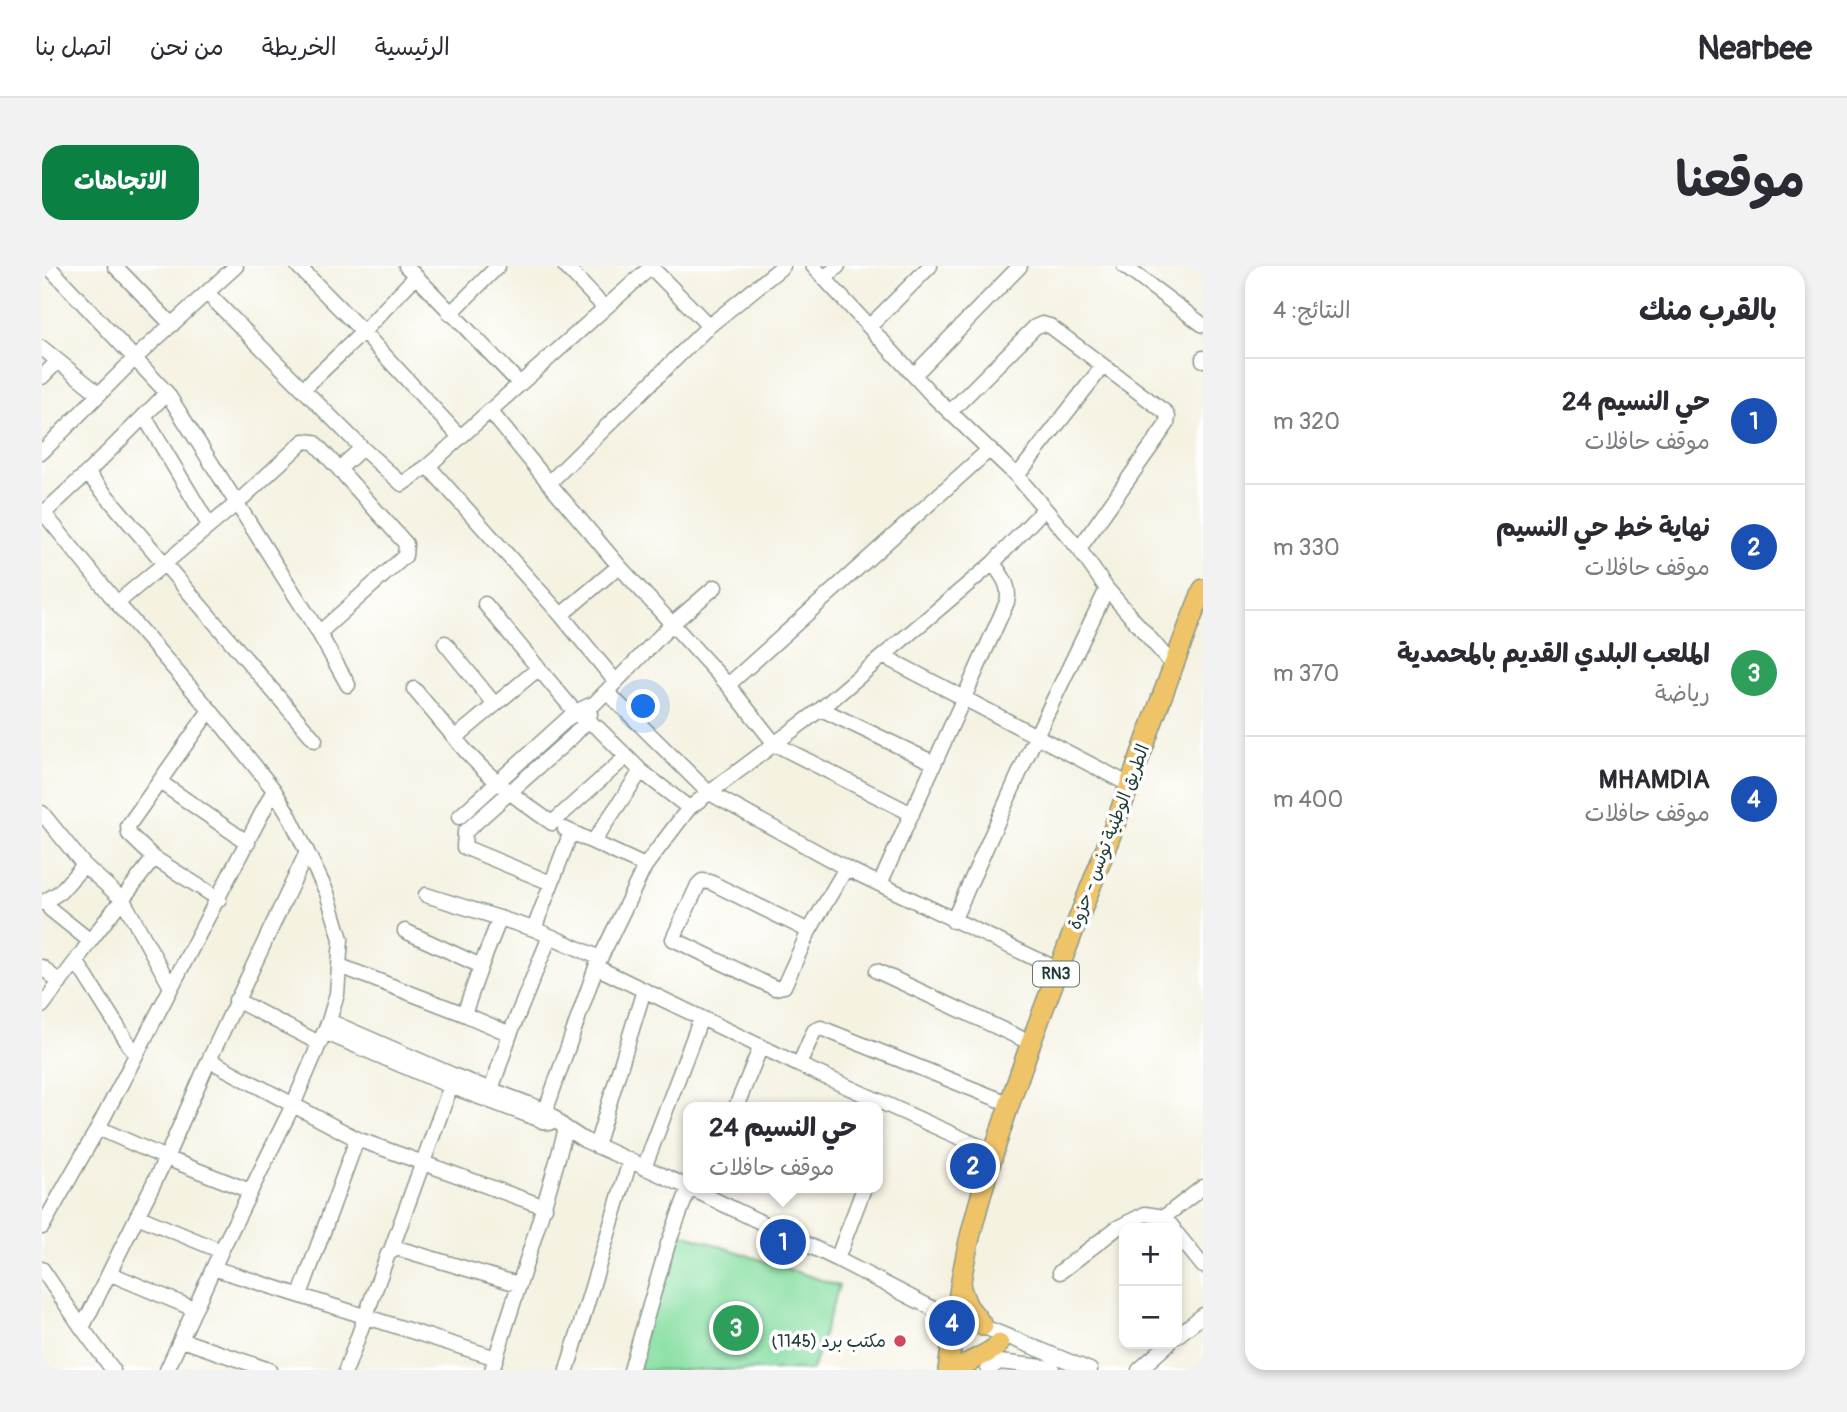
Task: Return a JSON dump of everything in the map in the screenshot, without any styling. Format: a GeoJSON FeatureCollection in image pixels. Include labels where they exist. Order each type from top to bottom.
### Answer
{"type":"FeatureCollection","features":[{"type":"Feature","properties":{"kind":"main road","name":"الطريق الوطنية تونس - حزوة"},"geometry":{"type":"LineString","coordinates":[[948,1366],[953,1319],[972,1228],[1010,1104],[1057,969],[1130,785],[1172,664],[1203,589]]}},
{"type":"Feature","properties":{"kind":"main road"},"geometry":{"type":"LineString","coordinates":[[960,1286],[967,1305],[983,1326]]}},
{"type":"Feature","properties":{"kind":"main road"},"geometry":{"type":"LineString","coordinates":[[948,1366],[965,1363],[991,1352],[1005,1341]]}},
{"type":"Feature","properties":{"kind":"street"},"geometry":{"type":"LineString","coordinates":[[48,266],[167,393],[319,633],[348,685]]}},
{"type":"Feature","properties":{"kind":"street"},"geometry":{"type":"LineString","coordinates":[[115,266],[172,325]]}},
{"type":"Feature","properties":{"kind":"street"},"geometry":{"type":"LineString","coordinates":[[298,266],[460,437]]}},
{"type":"Feature","properties":{"kind":"street"},"geometry":{"type":"LineString","coordinates":[[450,314],[498,266]]}},
{"type":"Feature","properties":{"kind":"street"},"geometry":{"type":"LineString","coordinates":[[565,266],[605,308]]}},
{"type":"Feature","properties":{"kind":"street"},"geometry":{"type":"LineString","coordinates":[[207,293],[362,448],[402,484],[428,466],[651,266],[709,326]]}},
{"type":"Feature","properties":{"kind":"street"},"geometry":{"type":"LineString","coordinates":[[549,483],[709,326],[783,266]]}},
{"type":"Feature","properties":{"kind":"street"},"geometry":{"type":"LineString","coordinates":[[813,266],[914,375],[1017,476],[1079,549],[1107,589],[1172,664]]}},
{"type":"Feature","properties":{"kind":"street"},"geometry":{"type":"LineString","coordinates":[[825,278],[838,266]]}},
{"type":"Feature","properties":{"kind":"street"},"geometry":{"type":"LineString","coordinates":[[870,326],[930,266]]}},
{"type":"Feature","properties":{"kind":"street"},"geometry":{"type":"LineString","coordinates":[[914,375],[1020,266]]}},
{"type":"Feature","properties":{"kind":"street"},"geometry":{"type":"LineString","coordinates":[[1124,266],[1203,325]]}},
{"type":"Feature","properties":{"kind":"street"},"geometry":{"type":"LineString","coordinates":[[42,452],[135,358],[233,267]]}},
{"type":"Feature","properties":{"kind":"street"},"geometry":{"type":"LineString","coordinates":[[303,389],[363,332],[410,271],[520,384]]}},
{"type":"Feature","properties":{"kind":"street"},"geometry":{"type":"LineString","coordinates":[[950,412],[1035,327],[1042,324],[1050,326],[1165,412],[1168,417],[1167,424],[1079,549]]}},
{"type":"Feature","properties":{"kind":"street"},"geometry":{"type":"LineString","coordinates":[[42,348],[99,394]]}},
{"type":"Feature","properties":{"kind":"street"},"geometry":{"type":"LineString","coordinates":[[42,377],[58,362]]}},
{"type":"Feature","properties":{"kind":"street"},"geometry":{"type":"LineString","coordinates":[[1017,476],[1103,366]]}},
{"type":"Feature","properties":{"kind":"street"},"geometry":{"type":"LineString","coordinates":[[167,393],[87,473],[43,512],[274,790],[327,892],[341,939],[337,994],[324,1032],[293,1105],[221,1251],[167,1370]]}},
{"type":"Feature","properties":{"kind":"street"},"geometry":{"type":"LineString","coordinates":[[490,411],[619,566],[728,685],[775,744],[912,814]]}},
{"type":"Feature","properties":{"kind":"street"},"geometry":{"type":"LineString","coordinates":[[144,416],[209,525]]}},
{"type":"Feature","properties":{"kind":"street"},"geometry":{"type":"LineString","coordinates":[[117,603],[236,504],[304,440],[314,442],[406,544],[407,550],[405,556],[319,633]]}},
{"type":"Feature","properties":{"kind":"street"},"geometry":{"type":"LineString","coordinates":[[339,469],[362,448]]}},
{"type":"Feature","properties":{"kind":"street"},"geometry":{"type":"LineString","coordinates":[[728,685],[990,449]]}},
{"type":"Feature","properties":{"kind":"street"},"geometry":{"type":"LineString","coordinates":[[428,466],[561,615],[612,687],[708,792],[846,868],[1057,969]]}},
{"type":"Feature","properties":{"kind":"street"},"geometry":{"type":"LineString","coordinates":[[87,473],[315,740]]}},
{"type":"Feature","properties":{"kind":"street"},"geometry":{"type":"LineString","coordinates":[[544,1116],[598,962],[645,866],[689,808],[821,709],[993,563],[1044,509]]}},
{"type":"Feature","properties":{"kind":"street"},"geometry":{"type":"LineString","coordinates":[[880,884],[1009,594],[1004,578],[993,563]]}},
{"type":"Feature","properties":{"kind":"street"},"geometry":{"type":"LineString","coordinates":[[561,615],[619,566]]}},
{"type":"Feature","properties":{"kind":"street"},"geometry":{"type":"LineString","coordinates":[[551,883],[464,848],[465,832],[504,787],[612,687],[672,624],[715,587]]}},
{"type":"Feature","properties":{"kind":"street"},"geometry":{"type":"LineString","coordinates":[[953,921],[1036,736],[1107,589]]}},
{"type":"Feature","properties":{"kind":"street"},"geometry":{"type":"LineString","coordinates":[[485,604],[581,716],[599,729],[641,771],[689,808]]}},
{"type":"Feature","properties":{"kind":"street"},"geometry":{"type":"LineString","coordinates":[[445,643],[495,705]]}},
{"type":"Feature","properties":{"kind":"street"},"geometry":{"type":"LineString","coordinates":[[883,656],[1130,785]]}},
{"type":"Feature","properties":{"kind":"street"},"geometry":{"type":"LineString","coordinates":[[455,738],[539,668]]}},
{"type":"Feature","properties":{"kind":"street"},"geometry":{"type":"LineString","coordinates":[[414,689],[455,738],[504,787],[552,823],[645,866]]}},
{"type":"Feature","properties":{"kind":"street"},"geometry":{"type":"LineString","coordinates":[[821,709],[934,762]]}},
{"type":"Feature","properties":{"kind":"street"},"geometry":{"type":"LineString","coordinates":[[210,710],[127,830],[154,858],[219,899]]}},
{"type":"Feature","properties":{"kind":"street"},"geometry":{"type":"LineString","coordinates":[[552,823],[626,757]]}},
{"type":"Feature","properties":{"kind":"street"},"geometry":{"type":"LineString","coordinates":[[593,842],[641,771]]}},
{"type":"Feature","properties":{"kind":"street"},"geometry":{"type":"LineString","coordinates":[[160,782],[248,842]]}},
{"type":"Feature","properties":{"kind":"street"},"geometry":{"type":"LineString","coordinates":[[459,817],[504,787]]}},
{"type":"Feature","properties":{"kind":"street"},"geometry":{"type":"LineString","coordinates":[[42,1227],[98,1128],[274,790]]}},
{"type":"Feature","properties":{"kind":"street"},"geometry":{"type":"LineString","coordinates":[[43,817],[84,865],[123,900],[171,987]]}},
{"type":"Feature","properties":{"kind":"street"},"geometry":{"type":"LineString","coordinates":[[534,929],[571,832]]}},
{"type":"Feature","properties":{"kind":"street"},"geometry":{"type":"LineString","coordinates":[[82,1328],[166,1158],[236,1000],[307,852]]}},
{"type":"Feature","properties":{"kind":"street"},"geometry":{"type":"LineString","coordinates":[[42,1006],[154,858]]}},
{"type":"Feature","properties":{"kind":"street"},"geometry":{"type":"LineString","coordinates":[[84,865],[45,910],[90,941]]}},
{"type":"Feature","properties":{"kind":"street"},"geometry":{"type":"LineString","coordinates":[[810,931],[710,882],[702,881],[673,939],[779,989],[784,986],[810,931],[846,868]]}},
{"type":"Feature","properties":{"kind":"street"},"geometry":{"type":"LineString","coordinates":[[426,895],[550,936],[644,990],[881,1102]]}},
{"type":"Feature","properties":{"kind":"street"},"geometry":{"type":"LineString","coordinates":[[464,1014],[500,918]]}},
{"type":"Feature","properties":{"kind":"street"},"geometry":{"type":"LineString","coordinates":[[405,931],[481,966]]}},
{"type":"Feature","properties":{"kind":"street"},"geometry":{"type":"LineString","coordinates":[[491,1090],[510,1034],[550,936]]}},
{"type":"Feature","properties":{"kind":"street"},"geometry":{"type":"LineString","coordinates":[[76,961],[135,1054]]}},
{"type":"Feature","properties":{"kind":"street"},"geometry":{"type":"LineString","coordinates":[[340,966],[510,1034]]}},
{"type":"Feature","properties":{"kind":"street"},"geometry":{"type":"LineString","coordinates":[[42,967],[60,983]]}},
{"type":"Feature","properties":{"kind":"street"},"geometry":{"type":"LineString","coordinates":[[877,971],[1031,1043]]}},
{"type":"Feature","properties":{"kind":"street"},"geometry":{"type":"LineString","coordinates":[[596,1146],[644,990]]}},
{"type":"Feature","properties":{"kind":"street"},"geometry":{"type":"LineString","coordinates":[[236,1000],[544,1116]]}},
{"type":"Feature","properties":{"kind":"street"},"geometry":{"type":"LineString","coordinates":[[644,1168],[701,1017]]}},
{"type":"Feature","properties":{"kind":"street"},"geometry":{"type":"LineString","coordinates":[[799,1065],[814,1031],[821,1028],[1010,1104]]}},
{"type":"Feature","properties":{"kind":"street"},"geometry":{"type":"LineString","coordinates":[[738,1102],[761,1046]]}},
{"type":"Feature","properties":{"kind":"street"},"geometry":{"type":"LineString","coordinates":[[209,1060],[357,1139],[545,1207]]}},
{"type":"Feature","properties":{"kind":"street"},"geometry":{"type":"LineString","coordinates":[[453,1081],[491,1090],[596,1146],[683,1184]]}},
{"type":"Feature","properties":{"kind":"street"},"geometry":{"type":"LineString","coordinates":[[346,1370],[453,1081]]}},
{"type":"Feature","properties":{"kind":"street"},"geometry":{"type":"LineString","coordinates":[[883,1103],[994,1153]]}},
{"type":"Feature","properties":{"kind":"street"},"geometry":{"type":"LineString","coordinates":[[98,1128],[250,1191]]}},
{"type":"Feature","properties":{"kind":"street"},"geometry":{"type":"LineString","coordinates":[[213,1268],[365,1317],[494,1364],[545,1207],[565,1128]]}},
{"type":"Feature","properties":{"kind":"street"},"geometry":{"type":"LineString","coordinates":[[300,1295],[357,1139]]}},
{"type":"Feature","properties":{"kind":"street"},"geometry":{"type":"LineString","coordinates":[[567,1370],[630,1161]]}},
{"type":"Feature","properties":{"kind":"street"},"geometry":{"type":"LineString","coordinates":[[1127,1223],[1145,1214],[1168,1223],[1203,1187]]}},
{"type":"Feature","properties":{"kind":"street"},"geometry":{"type":"LineString","coordinates":[[631,1370],[668,1244],[692,1193]]}},
{"type":"Feature","properties":{"kind":"street"},"geometry":{"type":"LineString","coordinates":[[702,1193],[953,1319],[983,1326],[1005,1341],[1053,1365]]}},
{"type":"Feature","properties":{"kind":"street"},"geometry":{"type":"LineString","coordinates":[[837,1259],[862,1193]]}},
{"type":"Feature","properties":{"kind":"street"},"geometry":{"type":"LineString","coordinates":[[137,1216],[221,1251]]}},
{"type":"Feature","properties":{"kind":"street"},"geometry":{"type":"LineString","coordinates":[[1060,1272],[1119,1227]]}},
{"type":"Feature","properties":{"kind":"street"},"geometry":{"type":"LineString","coordinates":[[1182,1240],[1203,1266]]}},
{"type":"Feature","properties":{"kind":"street"},"geometry":{"type":"LineString","coordinates":[[391,1250],[400,1249],[518,1284]]}},
{"type":"Feature","properties":{"kind":"street"},"geometry":{"type":"LineString","coordinates":[[42,1269],[113,1370]]}},
{"type":"Feature","properties":{"kind":"street"},"geometry":{"type":"LineString","coordinates":[[111,1274],[194,1309]]}},
{"type":"Feature","properties":{"kind":"street"},"geometry":{"type":"LineString","coordinates":[[1182,1332],[1203,1315]]}},
{"type":"Feature","properties":{"kind":"street"},"geometry":{"type":"LineString","coordinates":[[182,1340],[270,1370]]}},
{"type":"Feature","properties":{"kind":"street"},"geometry":{"type":"LineString","coordinates":[[1139,1370],[1162,1349]]}},
{"type":"Feature","properties":{"kind":"street"},"geometry":{"type":"LineString","coordinates":[[988,1370],[999,1362],[1090,1370]]}},
{"type":"Feature","properties":{"kind":"green space"},"geometry":{"type":"Polygon","coordinates":[[[675,1231],[839,1286],[812,1370],[633,1370],[675,1231]]]}},
{"type":"Feature","properties":{"kind":"place","name":"نهاية خط حي النسيم"},"geometry":{"type":"Point","coordinates":[973,1166]}},
{"type":"Feature","properties":{"kind":"place","name":"حي النسيم 24"},"geometry":{"type":"Point","coordinates":[783,1242]}},
{"type":"Feature","properties":{"kind":"place","name":"MHAMDIA"},"geometry":{"type":"Point","coordinates":[952,1323]}},
{"type":"Feature","properties":{"kind":"place","name":"الملعب البلدي القديم بالمحمدية"},"geometry":{"type":"Point","coordinates":[736,1328]}},
{"type":"Feature","properties":{"kind":"place","name":"مكتب برد (1145)"},"geometry":{"type":"Point","coordinates":[900,1341]}}]}
